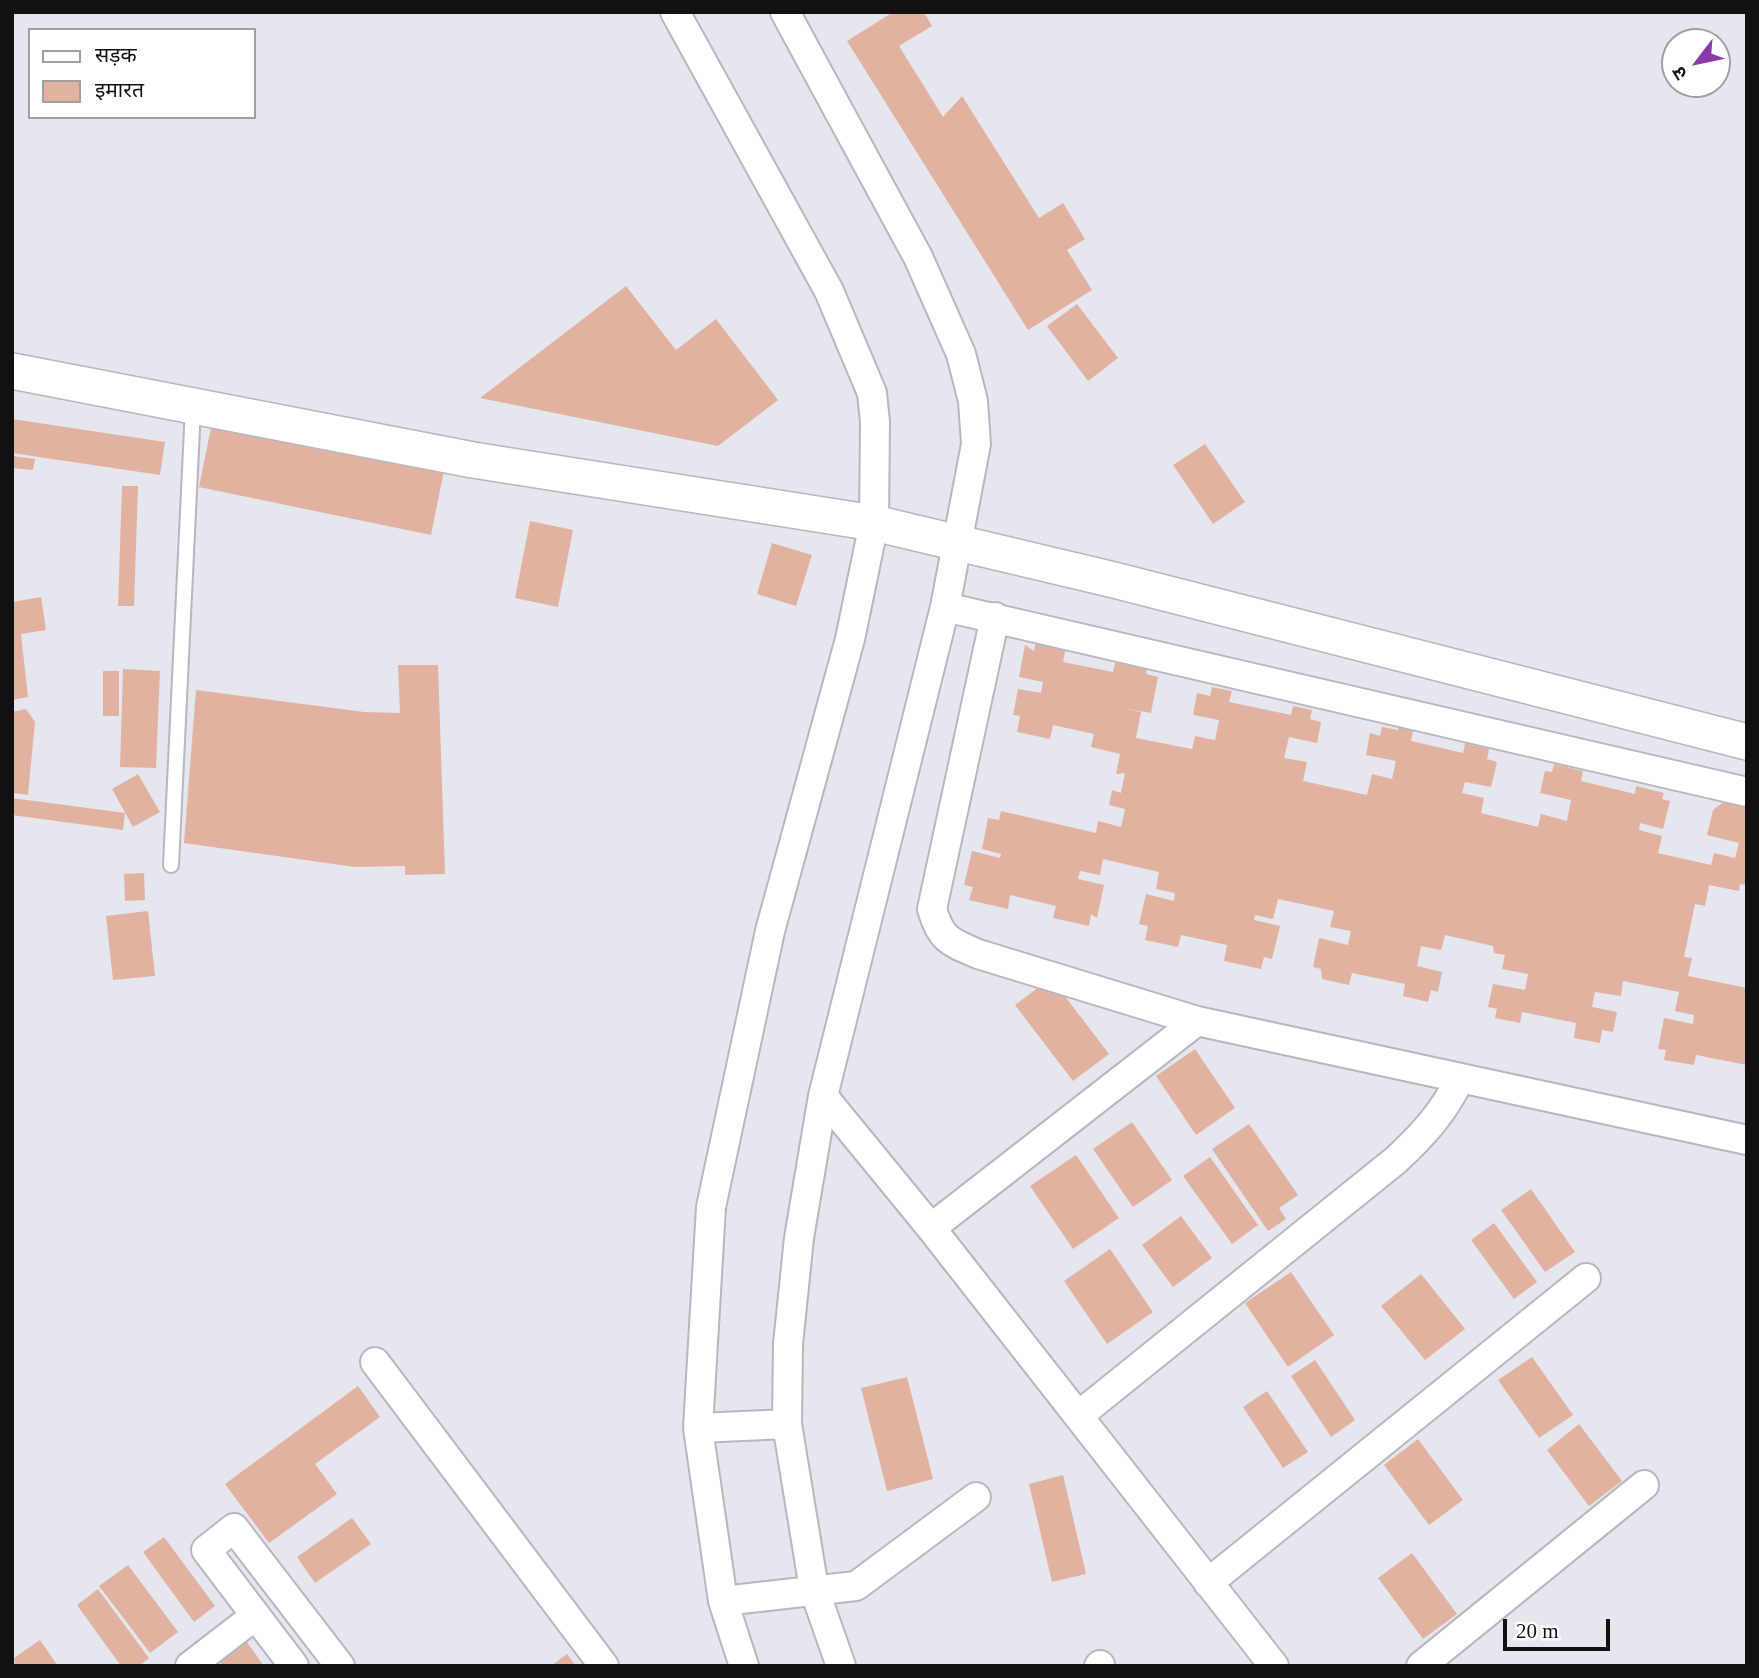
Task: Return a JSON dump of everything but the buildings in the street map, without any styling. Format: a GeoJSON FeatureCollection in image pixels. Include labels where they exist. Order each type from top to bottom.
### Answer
{"type":"FeatureCollection","features":[{"type":"Feature","properties":{"kind":"street"},"geometry":{"type":"LineString","coordinates":[[785,12],[918,257],[961,354],[973,401],[976,444],[960,541],[945,607],[823,1096],[799,1238],[788,1344],[787,1424],[814,1589],[841,1666]]}},
{"type":"Feature","properties":{"kind":"street"},"geometry":{"type":"LineString","coordinates":[[686,16],[829,291],[858,354],[872,393],[874,413],[874,523],[850,639],[770,931],[710,1207],[698,1428],[723,1601],[744,1666]]}},
{"type":"Feature","properties":{"kind":"street"},"geometry":{"type":"LineString","coordinates":[[12,371],[473,460],[874,523],[960,541],[1747,741]]}},
{"type":"Feature","properties":{"kind":"street"},"geometry":{"type":"LineString","coordinates":[[945,607],[1747,792]]}},
{"type":"Feature","properties":{"kind":"street"},"geometry":{"type":"LineString","coordinates":[[995,617],[932,909],[937,928],[947,940],[978,954],[1197,1021],[1747,1140]]}},
{"type":"Feature","properties":{"kind":"street"},"geometry":{"type":"LineString","coordinates":[[931,1228],[1197,1021]]}},
{"type":"Feature","properties":{"kind":"street"},"geometry":{"type":"LineString","coordinates":[[1078,1416],[1396,1160],[1418,1140],[1450,1101],[1460,1078]]}},
{"type":"Feature","properties":{"kind":"street"},"geometry":{"type":"LineString","coordinates":[[823,1096],[931,1228],[1274,1666]]}},
{"type":"Feature","properties":{"kind":"street"},"geometry":{"type":"LineString","coordinates":[[1208,1583],[1586,1278]]}},
{"type":"Feature","properties":{"kind":"street"},"geometry":{"type":"LineString","coordinates":[[375,1362],[604,1666]]}},
{"type":"Feature","properties":{"kind":"street"},"geometry":{"type":"LineString","coordinates":[[698,1428],[787,1424]]}},
{"type":"Feature","properties":{"kind":"street"},"geometry":{"type":"LineString","coordinates":[[1421,1666],[1644,1485]]}},
{"type":"Feature","properties":{"kind":"street"},"geometry":{"type":"LineString","coordinates":[[723,1601],[814,1589],[845,1588],[866,1582],[976,1497]]}},
{"type":"Feature","properties":{"kind":"street"},"geometry":{"type":"LineString","coordinates":[[294,1666],[206,1549],[234,1528],[340,1666]]}},
{"type":"Feature","properties":{"kind":"street"},"geometry":{"type":"LineString","coordinates":[[190,1666],[255,1616]]}},
{"type":"Feature","properties":{"kind":"lane"},"geometry":{"type":"LineString","coordinates":[[171,865],[193,408]]}}]}
